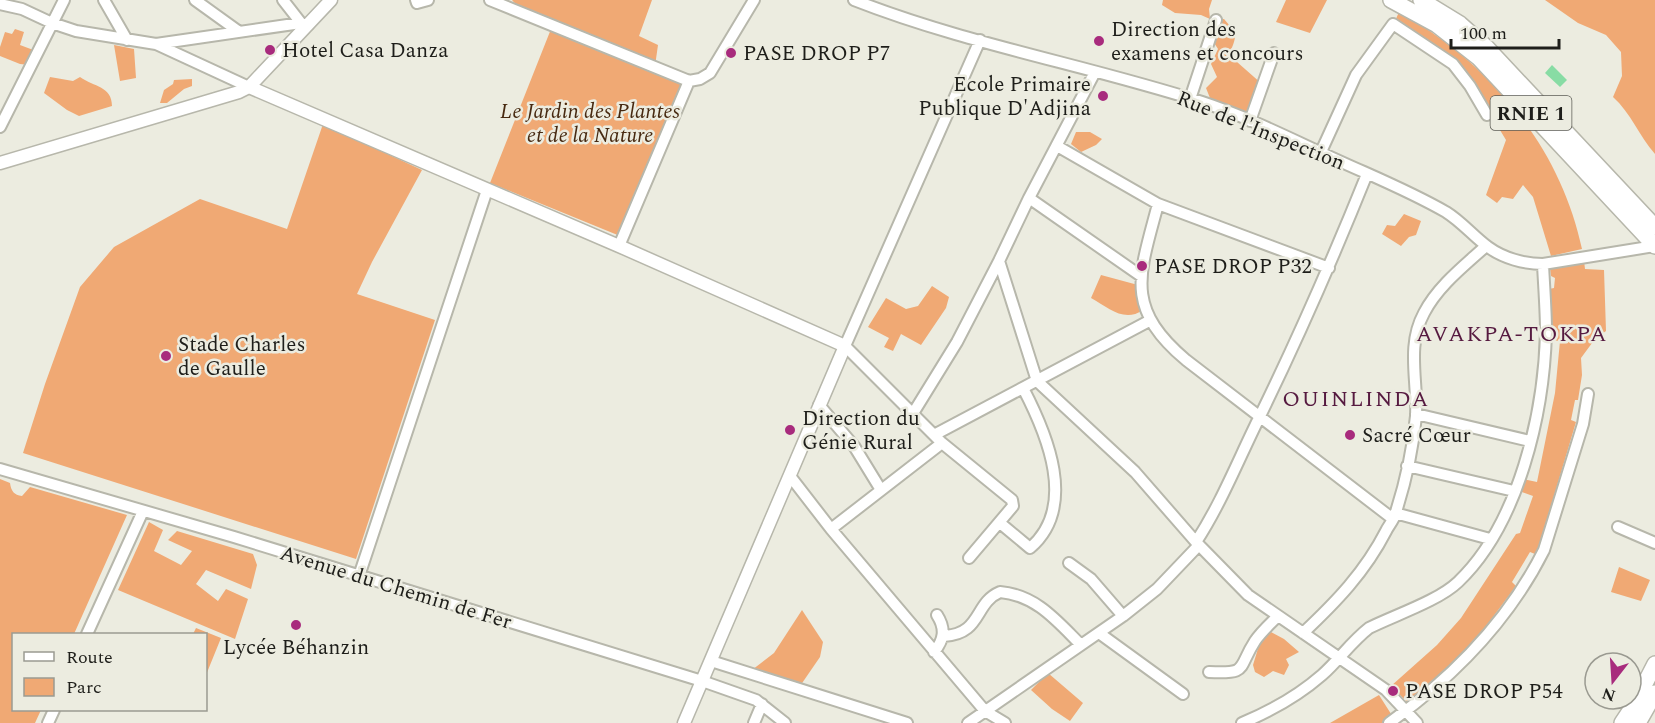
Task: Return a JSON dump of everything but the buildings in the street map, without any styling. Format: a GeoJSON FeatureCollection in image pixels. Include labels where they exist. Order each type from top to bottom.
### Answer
{"type":"FeatureCollection","features":[{"type":"Feature","properties":{"kind":"highway","name":"RNIE 1"},"geometry":{"type":"LineString","coordinates":[[1391,0],[1442,13],[1466,46],[1655,246]]}},
{"type":"Feature","properties":{"kind":"highway","name":"RNIE 1"},"geometry":{"type":"LineString","coordinates":[[1421,0],[1474,36],[1497,58],[1655,227]]}},
{"type":"Feature","properties":{"kind":"highway"},"geometry":{"type":"LineString","coordinates":[[1622,723],[1655,664]]}},
{"type":"Feature","properties":{"kind":"highway"},"geometry":{"type":"LineString","coordinates":[[1638,723],[1655,693]]}},
{"type":"Feature","properties":{"kind":"main road"},"geometry":{"type":"LineString","coordinates":[[0,163],[213,101],[249,87],[304,24],[331,0]]}},
{"type":"Feature","properties":{"kind":"main road"},"geometry":{"type":"LineString","coordinates":[[249,87],[845,346],[684,723]]}},
{"type":"Feature","properties":{"kind":"street"},"geometry":{"type":"LineString","coordinates":[[0,127],[64,0]]}},
{"type":"Feature","properties":{"kind":"street"},"geometry":{"type":"LineString","coordinates":[[104,0],[127,40]]}},
{"type":"Feature","properties":{"kind":"street"},"geometry":{"type":"LineString","coordinates":[[195,0],[238,31]]}},
{"type":"Feature","properties":{"kind":"street"},"geometry":{"type":"LineString","coordinates":[[283,0],[304,24]]}},
{"type":"Feature","properties":{"kind":"street"},"geometry":{"type":"LineString","coordinates":[[416,0],[417,3],[428,0]]}},
{"type":"Feature","properties":{"kind":"street"},"geometry":{"type":"LineString","coordinates":[[497,2],[689,81],[705,77],[714,66],[754,0]]}},
{"type":"Feature","properties":{"kind":"street","name":"Rue de l'Inspection"},"geometry":{"type":"LineString","coordinates":[[854,0],[980,40],[1190,99],[1250,121],[1445,212],[1467,226],[1486,246],[1512,259],[1533,264],[1547,263],[1655,246]]}},
{"type":"Feature","properties":{"kind":"street"},"geometry":{"type":"LineString","coordinates":[[0,4],[22,9],[52,23],[85,33],[156,44],[238,31],[304,24]]}},
{"type":"Feature","properties":{"kind":"street"},"geometry":{"type":"LineString","coordinates":[[1190,99],[1216,20]]}},
{"type":"Feature","properties":{"kind":"street"},"geometry":{"type":"LineString","coordinates":[[1320,154],[1356,75],[1393,24],[1453,64],[1470,86],[1487,115]]}},
{"type":"Feature","properties":{"kind":"street"},"geometry":{"type":"LineString","coordinates":[[969,558],[1013,506],[1012,500],[938,439],[845,346],[980,40]]}},
{"type":"Feature","properties":{"kind":"street"},"geometry":{"type":"LineString","coordinates":[[156,44],[249,87]]}},
{"type":"Feature","properties":{"kind":"street"},"geometry":{"type":"LineString","coordinates":[[1250,121],[1274,53]]}},
{"type":"Feature","properties":{"kind":"street"},"geometry":{"type":"LineString","coordinates":[[912,415],[957,342],[1095,72]]}},
{"type":"Feature","properties":{"kind":"street"},"geometry":{"type":"LineString","coordinates":[[619,246],[689,81]]}},
{"type":"Feature","properties":{"kind":"street"},"geometry":{"type":"LineString","coordinates":[[1057,146],[1158,204],[1329,268]]}},
{"type":"Feature","properties":{"kind":"street"},"geometry":{"type":"LineString","coordinates":[[968,723],[1123,616],[1157,589],[1197,543],[1230,482],[1329,268],[1367,174]]}},
{"type":"Feature","properties":{"kind":"street"},"geometry":{"type":"LineString","coordinates":[[359,576],[487,190]]}},
{"type":"Feature","properties":{"kind":"street"},"geometry":{"type":"LineString","coordinates":[[1029,198],[1141,276]]}},
{"type":"Feature","properties":{"kind":"street"},"geometry":{"type":"LineString","coordinates":[[1158,204],[1141,276],[1143,302],[1149,321],[1173,349],[1259,417],[1394,516],[1490,539]]}},
{"type":"Feature","properties":{"kind":"street"},"geometry":{"type":"LineString","coordinates":[[1303,633],[1351,586],[1377,550],[1394,516],[1407,466],[1416,414],[1413,352],[1420,322],[1434,297],[1486,246]]}},
{"type":"Feature","properties":{"kind":"street"},"geometry":{"type":"LineString","coordinates":[[999,261],[1037,381],[1135,472],[1197,543],[1248,595],[1386,690],[1417,723]]}},
{"type":"Feature","properties":{"kind":"street"},"geometry":{"type":"LineString","coordinates":[[1242,723],[1305,689],[1369,628],[1450,589],[1477,560],[1504,516],[1538,416],[1546,332],[1547,263]]}},
{"type":"Feature","properties":{"kind":"street"},"geometry":{"type":"LineString","coordinates":[[831,529],[881,490],[938,439],[1023,388],[1149,321]]}},
{"type":"Feature","properties":{"kind":"street"},"geometry":{"type":"LineString","coordinates":[[1000,523],[1030,548],[1044,534],[1053,513],[1054,484],[1047,441],[1023,388]]}},
{"type":"Feature","properties":{"kind":"street"},"geometry":{"type":"LineString","coordinates":[[1389,723],[1469,655],[1536,568],[1544,550],[1580,434],[1588,394]]}},
{"type":"Feature","properties":{"kind":"street"},"geometry":{"type":"LineString","coordinates":[[819,405],[854,446],[881,490]]}},
{"type":"Feature","properties":{"kind":"street"},"geometry":{"type":"LineString","coordinates":[[1416,414],[1530,441]]}},
{"type":"Feature","properties":{"kind":"street"},"geometry":{"type":"LineString","coordinates":[[1407,466],[1514,491]]}},
{"type":"Feature","properties":{"kind":"street","name":"Avenue du Chemin de Fer"},"geometry":{"type":"LineString","coordinates":[[0,469],[143,510],[702,681],[762,704],[785,723]]}},
{"type":"Feature","properties":{"kind":"street"},"geometry":{"type":"LineString","coordinates":[[790,476],[831,529],[985,711],[1005,723]]}},
{"type":"Feature","properties":{"kind":"street"},"geometry":{"type":"LineString","coordinates":[[87,633],[143,510]]}},
{"type":"Feature","properties":{"kind":"street"},"geometry":{"type":"LineString","coordinates":[[1618,527],[1655,543]]}},
{"type":"Feature","properties":{"kind":"street"},"geometry":{"type":"LineString","coordinates":[[1069,563],[1091,579],[1123,616]]}},
{"type":"Feature","properties":{"kind":"street"},"geometry":{"type":"LineString","coordinates":[[944,636],[955,635],[965,630],[975,621],[989,600],[1000,592],[1023,596],[1034,602],[1081,645]]}},
{"type":"Feature","properties":{"kind":"street"},"geometry":{"type":"LineString","coordinates":[[934,652],[944,636],[937,615]]}},
{"type":"Feature","properties":{"kind":"street"},"geometry":{"type":"LineString","coordinates":[[1209,672],[1237,671],[1247,660],[1257,639],[1278,616]]}},
{"type":"Feature","properties":{"kind":"street"},"geometry":{"type":"LineString","coordinates":[[1099,633],[1183,694]]}},
{"type":"Feature","properties":{"kind":"street"},"geometry":{"type":"LineString","coordinates":[[711,661],[907,723]]}},
{"type":"Feature","properties":{"kind":"street"},"geometry":{"type":"LineString","coordinates":[[754,723],[762,704]]}},
{"type":"Feature","properties":{"kind":"green space","name":"Le Jardin des Plantes et de la Nature"},"geometry":{"type":"Polygon","coordinates":[[[512,0],[652,0],[639,36],[658,45],[655,66],[525,15],[512,0]]]}},
{"type":"Feature","properties":{"kind":"green space"},"geometry":{"type":"Polygon","coordinates":[[[1163,0],[1212,0],[1209,9],[1210,19],[1201,15],[1175,13],[1162,5],[1163,0]]]}},
{"type":"Feature","properties":{"kind":"green space"},"geometry":{"type":"Polygon","coordinates":[[[1286,0],[1327,0],[1310,33],[1276,22],[1286,0]]]}},
{"type":"Feature","properties":{"kind":"green space"},"geometry":{"type":"Polygon","coordinates":[[[1545,0],[1655,0],[1655,154],[1625,110],[1613,97],[1622,76],[1621,52],[1606,35],[1578,23],[1545,0]]]}},
{"type":"Feature","properties":{"kind":"green space"},"geometry":{"type":"Polygon","coordinates":[[[1399,12],[1463,56],[1491,82],[1516,111],[1538,142],[1557,176],[1572,211],[1582,249],[1551,256],[1533,197],[1523,185],[1513,199],[1502,197],[1497,203],[1486,195],[1506,140],[1462,67],[1395,21],[1399,12]]]}},
{"type":"Feature","properties":{"kind":"green space"},"geometry":{"type":"Polygon","coordinates":[[[1224,19],[1235,38],[1230,52],[1237,62],[1262,84],[1252,114],[1244,115],[1210,98],[1206,88],[1217,77],[1211,64],[1218,49],[1211,38],[1216,20],[1224,19]]]}},
{"type":"Feature","properties":{"kind":"green space"},"geometry":{"type":"Polygon","coordinates":[[[15,29],[24,32],[20,45],[36,51],[30,65],[20,64],[0,56],[0,47],[5,32],[12,34],[15,29]]]}},
{"type":"Feature","properties":{"kind":"green space","name":"Le Jardin des Plantes et de la Nature"},"geometry":{"type":"Polygon","coordinates":[[[551,29],[683,82],[620,236],[490,183],[551,29]]]}},
{"type":"Feature","properties":{"kind":"green space"},"geometry":{"type":"Polygon","coordinates":[[[114,45],[134,49],[136,78],[120,81],[114,45]]]}},
{"type":"Feature","properties":{"kind":"green space"},"geometry":{"type":"Polygon","coordinates":[[[50,77],[73,81],[80,77],[106,91],[112,106],[79,116],[44,93],[50,77]]]}},
{"type":"Feature","properties":{"kind":"green space"},"geometry":{"type":"Polygon","coordinates":[[[192,79],[192,86],[184,89],[167,103],[160,103],[164,90],[173,84],[174,80],[192,79]]]}},
{"type":"Feature","properties":{"kind":"green space"},"geometry":{"type":"Polygon","coordinates":[[[323,124],[422,170],[357,294],[435,320],[356,559],[23,453],[80,287],[114,247],[200,199],[287,229],[323,124]]]}},
{"type":"Feature","properties":{"kind":"green space"},"geometry":{"type":"Polygon","coordinates":[[[1076,132],[1090,132],[1102,139],[1096,145],[1081,152],[1071,144],[1076,132]]]}},
{"type":"Feature","properties":{"kind":"green space"},"geometry":{"type":"Polygon","coordinates":[[[1404,214],[1421,221],[1416,235],[1409,237],[1401,246],[1382,234],[1387,225],[1395,226],[1404,214]]]}},
{"type":"Feature","properties":{"kind":"green space"},"geometry":{"type":"Polygon","coordinates":[[[1584,261],[1585,269],[1604,270],[1606,331],[1595,339],[1581,358],[1582,375],[1578,400],[1575,400],[1571,420],[1576,422],[1539,547],[1535,554],[1530,552],[1512,582],[1516,586],[1470,648],[1409,704],[1391,686],[1437,645],[1461,618],[1516,534],[1520,533],[1533,496],[1519,491],[1523,479],[1537,482],[1555,393],[1560,341],[1550,340],[1549,289],[1554,288],[1555,278],[1551,276],[1550,268],[1584,261]]]}},
{"type":"Feature","properties":{"kind":"green space"},"geometry":{"type":"Polygon","coordinates":[[[1101,275],[1138,285],[1143,310],[1136,314],[1123,315],[1091,298],[1101,275]]]}},
{"type":"Feature","properties":{"kind":"green space"},"geometry":{"type":"Polygon","coordinates":[[[932,286],[949,297],[946,308],[921,345],[901,334],[893,351],[884,347],[889,338],[868,327],[886,298],[906,309],[918,306],[932,286]]]}},
{"type":"Feature","properties":{"kind":"green space"},"geometry":{"type":"Polygon","coordinates":[[[0,479],[10,483],[13,492],[17,495],[22,496],[30,487],[127,515],[74,633],[12,633],[12,711],[41,711],[35,723],[0,723],[0,479]]]}},
{"type":"Feature","properties":{"kind":"green space"},"geometry":{"type":"Polygon","coordinates":[[[149,522],[163,530],[154,551],[181,565],[192,551],[168,540],[177,531],[253,554],[257,565],[251,589],[206,570],[196,584],[218,601],[226,589],[248,599],[235,639],[118,590],[149,522]]]}},
{"type":"Feature","properties":{"kind":"green space"},"geometry":{"type":"Polygon","coordinates":[[[1619,567],[1650,580],[1641,601],[1611,592],[1619,567]]]}},
{"type":"Feature","properties":{"kind":"green space"},"geometry":{"type":"Polygon","coordinates":[[[802,610],[823,642],[820,657],[798,689],[748,673],[774,653],[802,610]]]}},
{"type":"Feature","properties":{"kind":"green space"},"geometry":{"type":"Polygon","coordinates":[[[196,628],[221,638],[207,673],[207,633],[194,633],[196,628]]]}},
{"type":"Feature","properties":{"kind":"green space"},"geometry":{"type":"Polygon","coordinates":[[[1269,631],[1284,639],[1299,652],[1286,659],[1289,665],[1284,675],[1273,671],[1264,677],[1255,672],[1253,665],[1260,642],[1269,631]]]}},
{"type":"Feature","properties":{"kind":"green space"},"geometry":{"type":"Polygon","coordinates":[[[1048,673],[1083,703],[1070,721],[1052,709],[1031,690],[1048,673]]]}},
{"type":"Feature","properties":{"kind":"green space"},"geometry":{"type":"Polygon","coordinates":[[[1379,695],[1393,717],[1385,723],[1330,723],[1379,695]]]}},
{"type":"Feature","properties":{"kind":"shaded area"},"geometry":{"type":"Polygon","coordinates":[[[1552,65],[1567,80],[1560,87],[1545,73],[1552,65]]]}},
{"type":"Feature","properties":{"kind":"place","name":"Direction des examens et concours"},"geometry":{"type":"Point","coordinates":[1099,41]}},
{"type":"Feature","properties":{"kind":"place","name":"Hotel Casa Danza"},"geometry":{"type":"Point","coordinates":[270,50]}},
{"type":"Feature","properties":{"kind":"place","name":"PASE DROP P7"},"geometry":{"type":"Point","coordinates":[731,53]}},
{"type":"Feature","properties":{"kind":"place","name":"Ecole Primaire Publique D'Adjina"},"geometry":{"type":"Point","coordinates":[1103,96]}},
{"type":"Feature","properties":{"kind":"place","name":"PASE DROP P32"},"geometry":{"type":"Point","coordinates":[1142,266]}},
{"type":"Feature","properties":{"kind":"place","name":"Stade Charles de Gaulle"},"geometry":{"type":"Point","coordinates":[166,356]}},
{"type":"Feature","properties":{"kind":"place","name":"Direction du Génie Rural"},"geometry":{"type":"Point","coordinates":[790,430]}},
{"type":"Feature","properties":{"kind":"place","name":"Sacré Cœur"},"geometry":{"type":"Point","coordinates":[1350,435]}},
{"type":"Feature","properties":{"kind":"place","name":"Lycée Béhanzin"},"geometry":{"type":"Point","coordinates":[296,625]}},
{"type":"Feature","properties":{"kind":"place","name":"PASE DROP P54"},"geometry":{"type":"Point","coordinates":[1393,691]}},
{"type":"Feature","properties":{"kind":"district","name":"AVAKPA-TOKPA"},"geometry":{"type":"Point","coordinates":[1512,333]}},
{"type":"Feature","properties":{"kind":"district","name":"OUINLINDA"},"geometry":{"type":"Point","coordinates":[1356,398]}}]}
